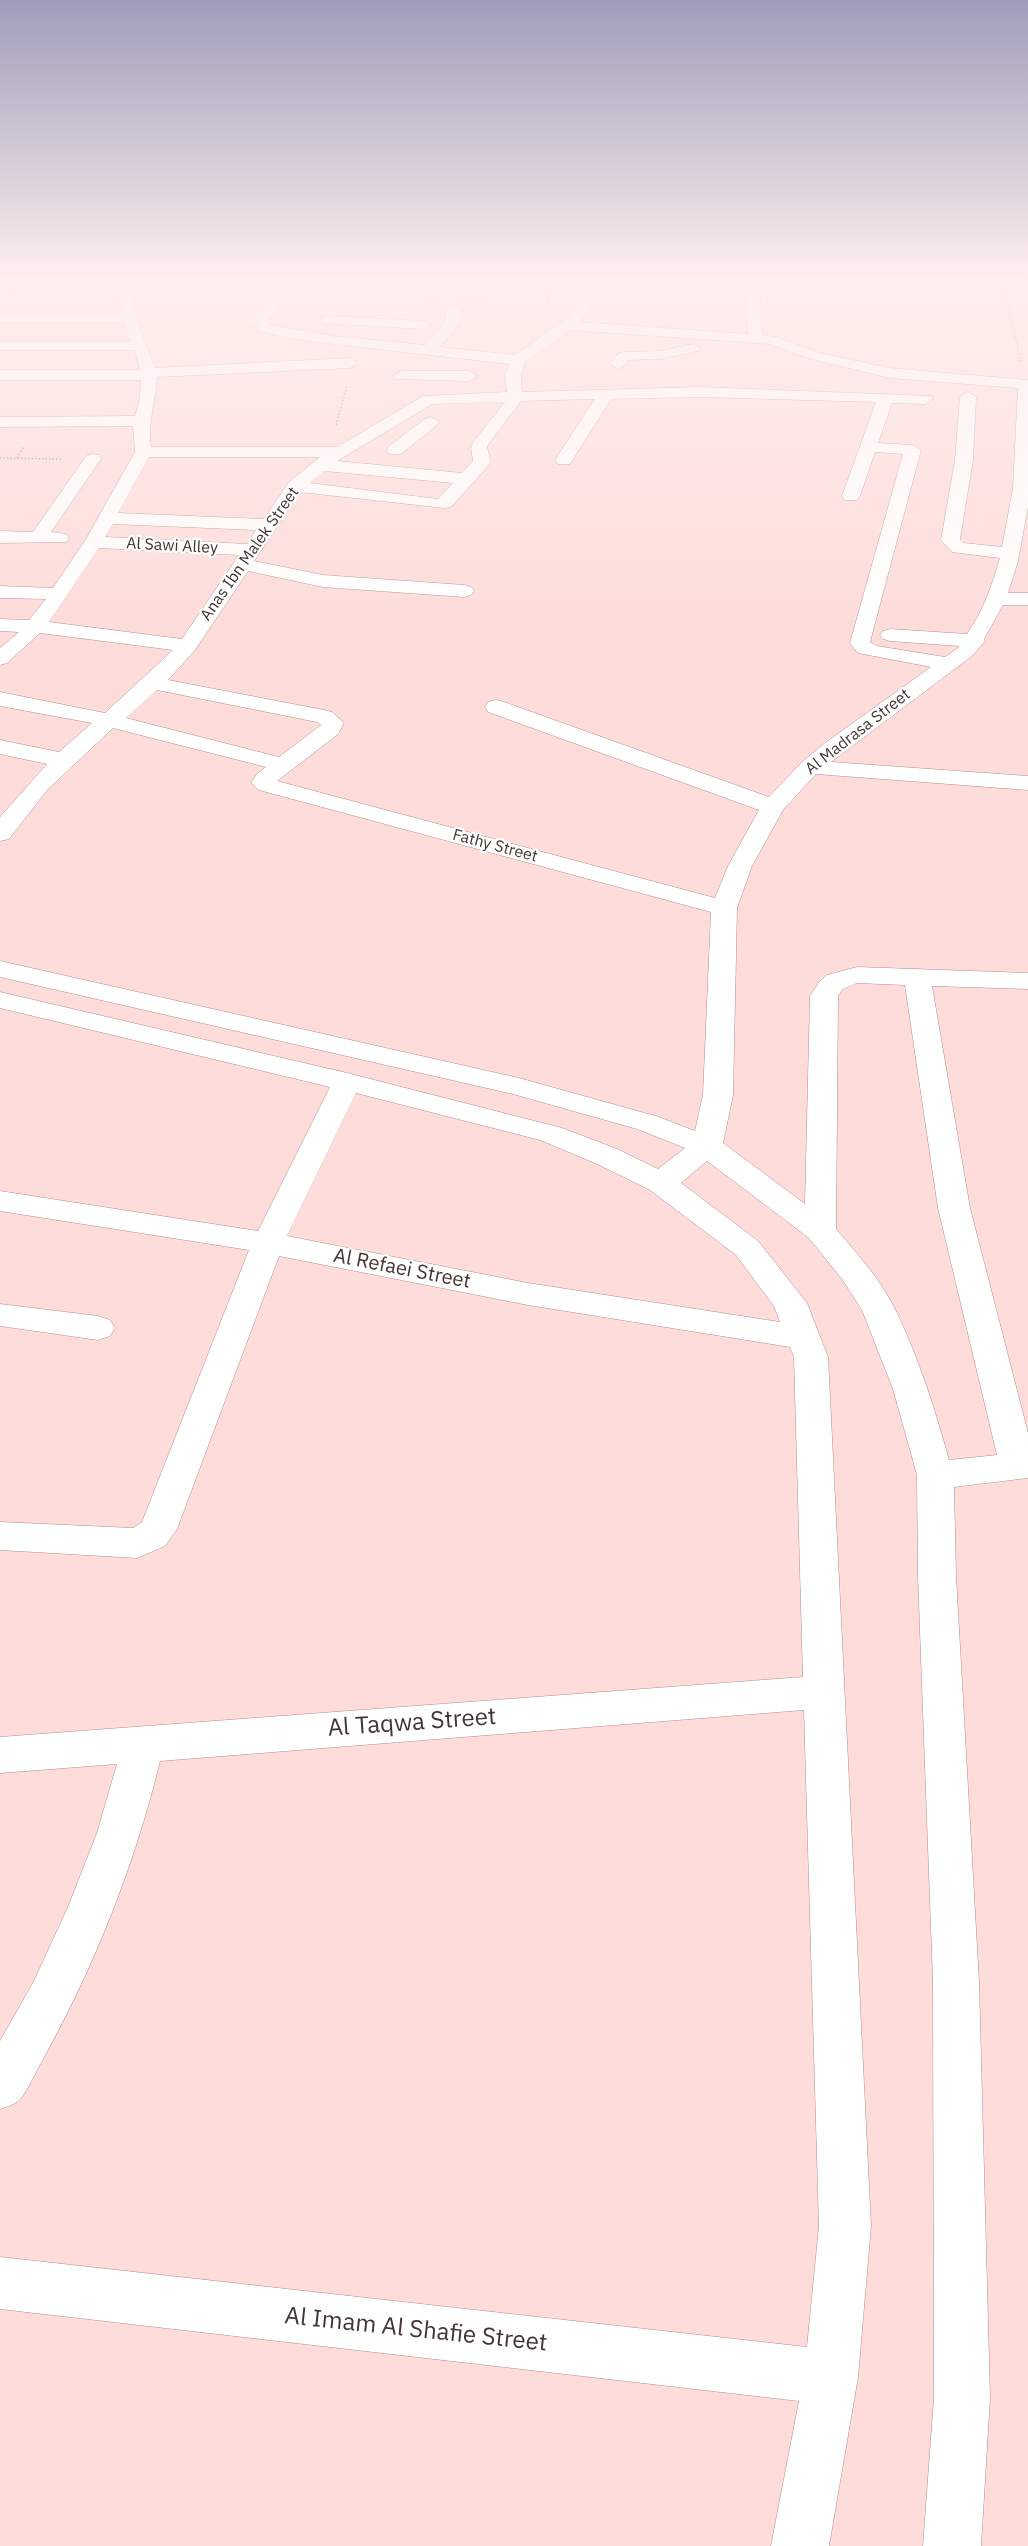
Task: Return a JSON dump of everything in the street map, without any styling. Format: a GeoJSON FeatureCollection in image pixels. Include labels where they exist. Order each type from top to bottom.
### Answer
{"type":"FeatureCollection","features":[{"type":"Feature","properties":{"kind":"street"},"geometry":{"type":"LineString","coordinates":[[0,659],[37,626],[107,518],[143,452],[140,437],[144,397]]}},
{"type":"Feature","properties":{"kind":"street"},"geometry":{"type":"LineString","coordinates":[[296,486],[438,504],[445,502],[480,464],[479,447],[482,441],[511,406],[514,397]]}},
{"type":"Feature","properties":{"kind":"street","name":"Anas Ibn Malek Street"},"geometry":{"type":"LineString","coordinates":[[3,825],[62,760],[153,683],[188,646],[296,486],[335,453],[429,399],[514,397]]}},
{"type":"Feature","properties":{"kind":"street"},"geometry":{"type":"LineString","coordinates":[[564,460],[604,397]]}},
{"type":"Feature","properties":{"kind":"street","name":"Anas Ibn Malek Street"},"geometry":{"type":"LineString","coordinates":[[879,397],[895,397]]}},
{"type":"Feature","properties":{"kind":"street"},"geometry":{"type":"LineString","coordinates":[[851,496],[886,397]]}},
{"type":"Feature","properties":{"kind":"street"},"geometry":{"type":"LineString","coordinates":[[935,397],[920,425],[860,643],[865,649],[951,664]]}},
{"type":"Feature","properties":{"kind":"street","name":"Anas Ibn Malek Street"},"geometry":{"type":"LineString","coordinates":[[967,397],[974,397],[950,540],[958,548],[1018,540]]}},
{"type":"Feature","properties":{"kind":"street","name":"Al Madrasa Street"},"geometry":{"type":"LineString","coordinates":[[707,1146],[718,1095],[724,908],[740,866],[773,807],[810,767],[910,691],[951,664],[975,641],[997,599],[1018,540],[1024,506],[1024,397]]}},
{"type":"Feature","properties":{"kind":"street"},"geometry":{"type":"LineString","coordinates":[[0,422],[141,422]]}},
{"type":"Feature","properties":{"kind":"street"},"geometry":{"type":"LineString","coordinates":[[395,450],[431,422]]}},
{"type":"Feature","properties":{"kind":"street"},"geometry":{"type":"LineString","coordinates":[[868,447],[913,450]]}},
{"type":"Feature","properties":{"kind":"street"},"geometry":{"type":"LineString","coordinates":[[143,452],[335,453],[395,450],[417,452]]}},
{"type":"Feature","properties":{"kind":"street"},"geometry":{"type":"LineString","coordinates":[[335,453],[466,479]]}},
{"type":"Feature","properties":{"kind":"street"},"geometry":{"type":"LineString","coordinates":[[459,455],[481,457]]}},
{"type":"Feature","properties":{"kind":"street"},"geometry":{"type":"LineString","coordinates":[[38,538],[93,459]]}},
{"type":"Feature","properties":{"kind":"street"},"geometry":{"type":"LineString","coordinates":[[107,518],[270,525]]}},
{"type":"Feature","properties":{"kind":"street","name":"Al Sawi Alley"},"geometry":{"type":"LineString","coordinates":[[0,537],[94,541],[246,557],[323,581],[464,591]]}},
{"type":"Feature","properties":{"kind":"street"},"geometry":{"type":"LineString","coordinates":[[59,558],[82,559]]}},
{"type":"Feature","properties":{"kind":"street"},"geometry":{"type":"LineString","coordinates":[[0,592],[59,594]]}},
{"type":"Feature","properties":{"kind":"street"},"geometry":{"type":"LineString","coordinates":[[997,599],[1028,600]]}},
{"type":"Feature","properties":{"kind":"street"},"geometry":{"type":"LineString","coordinates":[[0,625],[37,626],[188,646]]}},
{"type":"Feature","properties":{"kind":"street"},"geometry":{"type":"LineString","coordinates":[[862,633],[975,641]]}},
{"type":"Feature","properties":{"kind":"street"},"geometry":{"type":"LineString","coordinates":[[0,699],[109,720],[284,765],[330,729],[333,723],[324,717],[153,683]]}},
{"type":"Feature","properties":{"kind":"street"},"geometry":{"type":"LineString","coordinates":[[496,707],[773,807]]}},
{"type":"Feature","properties":{"kind":"street"},"geometry":{"type":"LineString","coordinates":[[0,747],[62,760]]}},
{"type":"Feature","properties":{"kind":"street","name":"Fathy Street"},"geometry":{"type":"LineString","coordinates":[[284,765],[264,781],[267,784],[724,908]]}},
{"type":"Feature","properties":{"kind":"street"},"geometry":{"type":"LineString","coordinates":[[810,767],[1028,783]]}},
{"type":"Feature","properties":{"kind":"street"},"geometry":{"type":"LineString","coordinates":[[0,969],[519,1087],[638,1120],[707,1146],[820,1231],[854,1271],[879,1310],[911,1389],[935,1475],[937,1576],[957,2030],[962,2398],[952,2546]]}},
{"type":"Feature","properties":{"kind":"street"},"geometry":{"type":"LineString","coordinates":[[820,1231],[824,996],[828,986],[840,979],[857,975],[1025,981],[1028,1008]]}},
{"type":"Feature","properties":{"kind":"street"},"geometry":{"type":"LineString","coordinates":[[917,977],[954,1208],[1023,1465],[935,1475]]}},
{"type":"Feature","properties":{"kind":"street"},"geometry":{"type":"LineString","coordinates":[[0,1000],[347,1082],[550,1134],[606,1156],[662,1183],[747,1248],[790,1303],[811,1357],[845,2226],[831,2377],[806,2526],[800,2546]]}},
{"type":"Feature","properties":{"kind":"street"},"geometry":{"type":"LineString","coordinates":[[0,1536],[137,1543],[152,1536],[163,1521],[268,1243],[347,1082]]}},
{"type":"Feature","properties":{"kind":"street"},"geometry":{"type":"LineString","coordinates":[[662,1183],[707,1146]]}},
{"type":"Feature","properties":{"kind":"street","name":"Al Refaei Street"},"geometry":{"type":"LineString","coordinates":[[0,1201],[268,1243],[528,1294],[803,1337]]}},
{"type":"Feature","properties":{"kind":"street"},"geometry":{"type":"LineString","coordinates":[[0,1315],[98,1328]]}},
{"type":"Feature","properties":{"kind":"street","name":"Al Taqwa Street"},"geometry":{"type":"LineString","coordinates":[[0,1755],[824,1692]]}},
{"type":"Feature","properties":{"kind":"street"},"geometry":{"type":"LineString","coordinates":[[0,2085],[31,2037],[82,1927],[116,1844],[143,1744]]}},
{"type":"Feature","properties":{"kind":"street","name":"Al Imam Al Shafie Street"},"geometry":{"type":"LineString","coordinates":[[0,2283],[831,2377]]}},
{"type":"Feature","properties":{"kind":"path"},"geometry":{"type":"LineString","coordinates":[[335,453],[345,397]]}}]}
